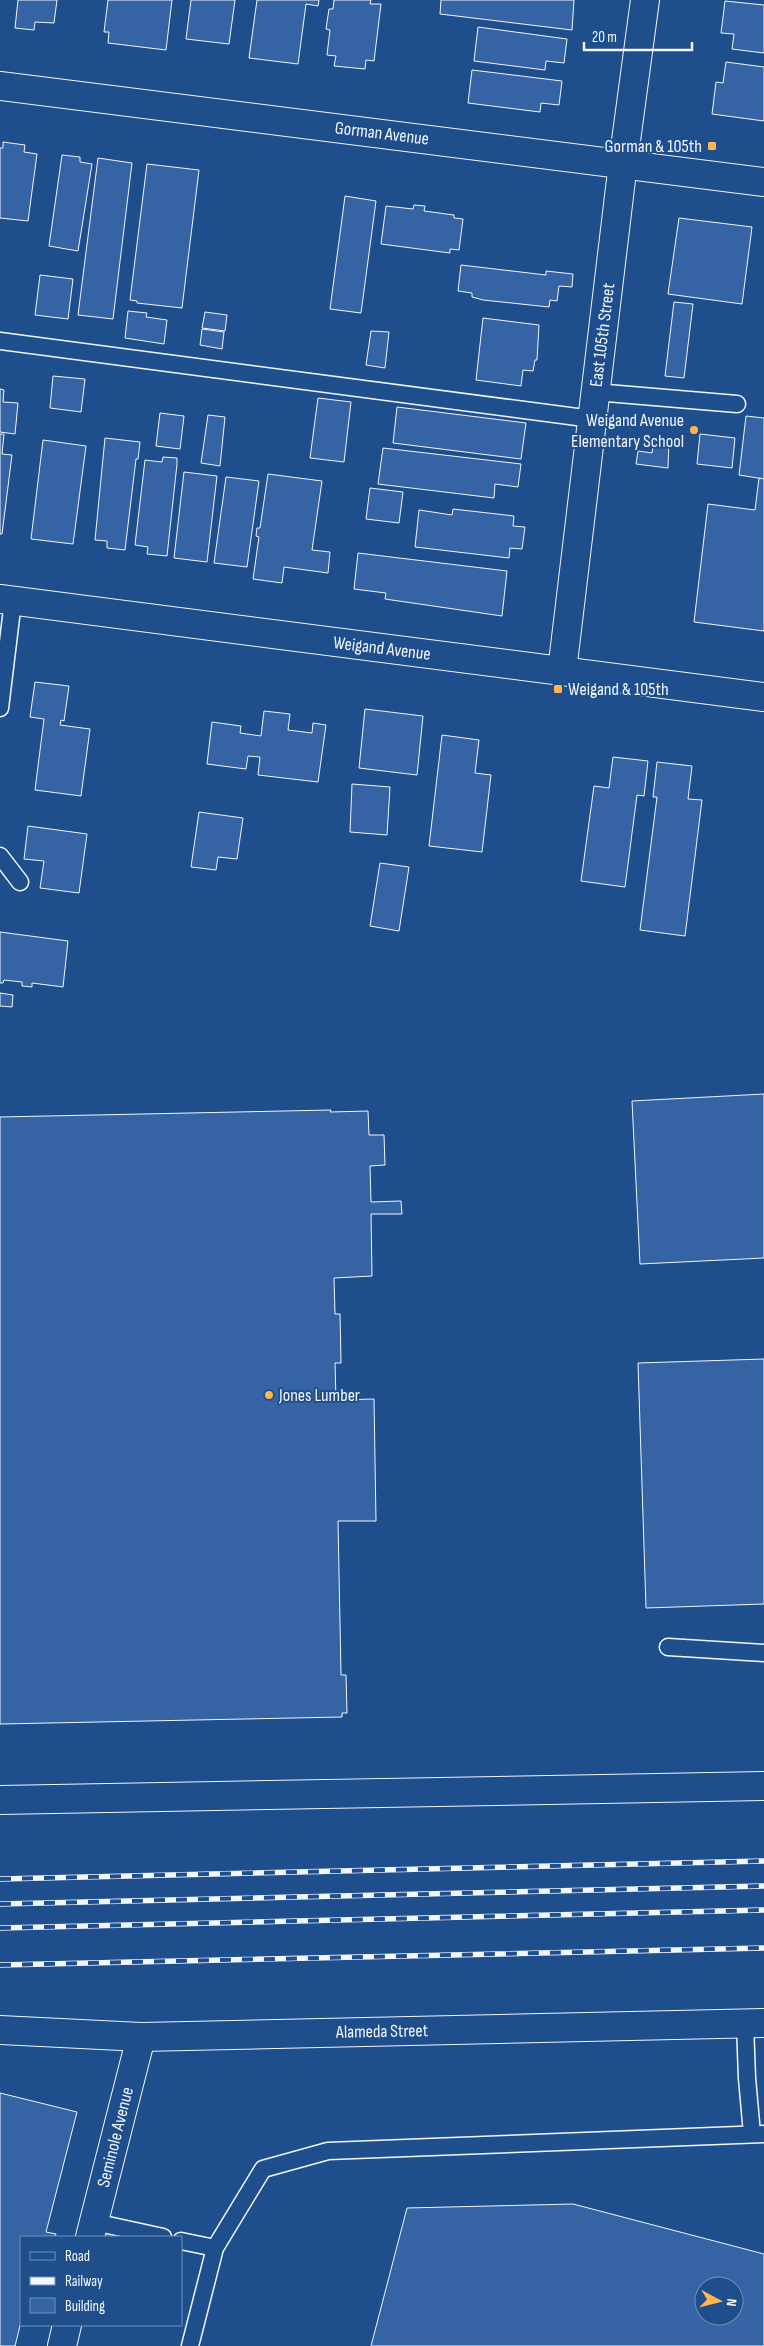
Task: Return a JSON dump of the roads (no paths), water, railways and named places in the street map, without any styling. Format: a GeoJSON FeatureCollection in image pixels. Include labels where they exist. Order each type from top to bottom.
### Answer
{"type":"FeatureCollection","features":[{"type":"Feature","properties":{"kind":"street","name":"East 105th Street"},"geometry":{"type":"LineString","coordinates":[[562,671],[623,163],[645,0]]}},
{"type":"Feature","properties":{"kind":"street","name":"Gorman Avenue"},"geometry":{"type":"LineString","coordinates":[[0,86],[764,182]]}},
{"type":"Feature","properties":{"kind":"street","name":"Weigand Avenue"},"geometry":{"type":"LineString","coordinates":[[6,600],[764,696]]}},
{"type":"Feature","properties":{"kind":"street"},"geometry":{"type":"LineString","coordinates":[[0,1800],[764,1786]]}},
{"type":"Feature","properties":{"kind":"street","name":"Alameda Street"},"geometry":{"type":"LineString","coordinates":[[0,2030],[141,2036],[755,2023]]}},
{"type":"Feature","properties":{"kind":"street","name":"Seminole Avenue"},"geometry":{"type":"LineString","coordinates":[[92,2229],[141,2036]]}},
{"type":"Feature","properties":{"kind":"street"},"geometry":{"type":"LineString","coordinates":[[62,2346],[67,2326]]}},
{"type":"Feature","properties":{"kind":"lane"},"geometry":{"type":"LineString","coordinates":[[0,341],[592,419]]}},
{"type":"Feature","properties":{"kind":"lane"},"geometry":{"type":"LineString","coordinates":[[595,392],[737,404]]}},
{"type":"Feature","properties":{"kind":"lane"},"geometry":{"type":"LineString","coordinates":[[0,708],[6,600]]}},
{"type":"Feature","properties":{"kind":"lane"},"geometry":{"type":"LineString","coordinates":[[0,856],[20,882]]}},
{"type":"Feature","properties":{"kind":"lane"},"geometry":{"type":"LineString","coordinates":[[668,1647],[764,1653]]}},
{"type":"Feature","properties":{"kind":"lane"},"geometry":{"type":"LineString","coordinates":[[190,2346],[215,2248],[263,2169],[328,2151],[758,2134],[747,2078],[755,2023]]}},
{"type":"Feature","properties":{"kind":"lane"},"geometry":{"type":"LineString","coordinates":[[92,2229],[154,2236]]}},
{"type":"Feature","properties":{"kind":"lane"},"geometry":{"type":"LineString","coordinates":[[182,2241],[215,2248]]}},
{"type":"Feature","properties":{"kind":"railway"},"geometry":{"type":"LineString","coordinates":[[0,1879],[764,1861]]}},
{"type":"Feature","properties":{"kind":"railway"},"geometry":{"type":"LineString","coordinates":[[0,1904],[764,1886]]}},
{"type":"Feature","properties":{"kind":"railway"},"geometry":{"type":"LineString","coordinates":[[0,1928],[764,1910]]}},
{"type":"Feature","properties":{"kind":"railway"},"geometry":{"type":"LineString","coordinates":[[0,1965],[764,1948]]}},
{"type":"Feature","properties":{"kind":"place","name":"Gorman & 105th"},"geometry":{"type":"Point","coordinates":[712,146]}},
{"type":"Feature","properties":{"kind":"place","name":"Weigand Avenue Elementary School"},"geometry":{"type":"Point","coordinates":[694,430]}},
{"type":"Feature","properties":{"kind":"place","name":"Weigand & 105th"},"geometry":{"type":"Point","coordinates":[558,689]}},
{"type":"Feature","properties":{"kind":"place","name":"Jones Lumber"},"geometry":{"type":"Point","coordinates":[269,1395]}}]}
